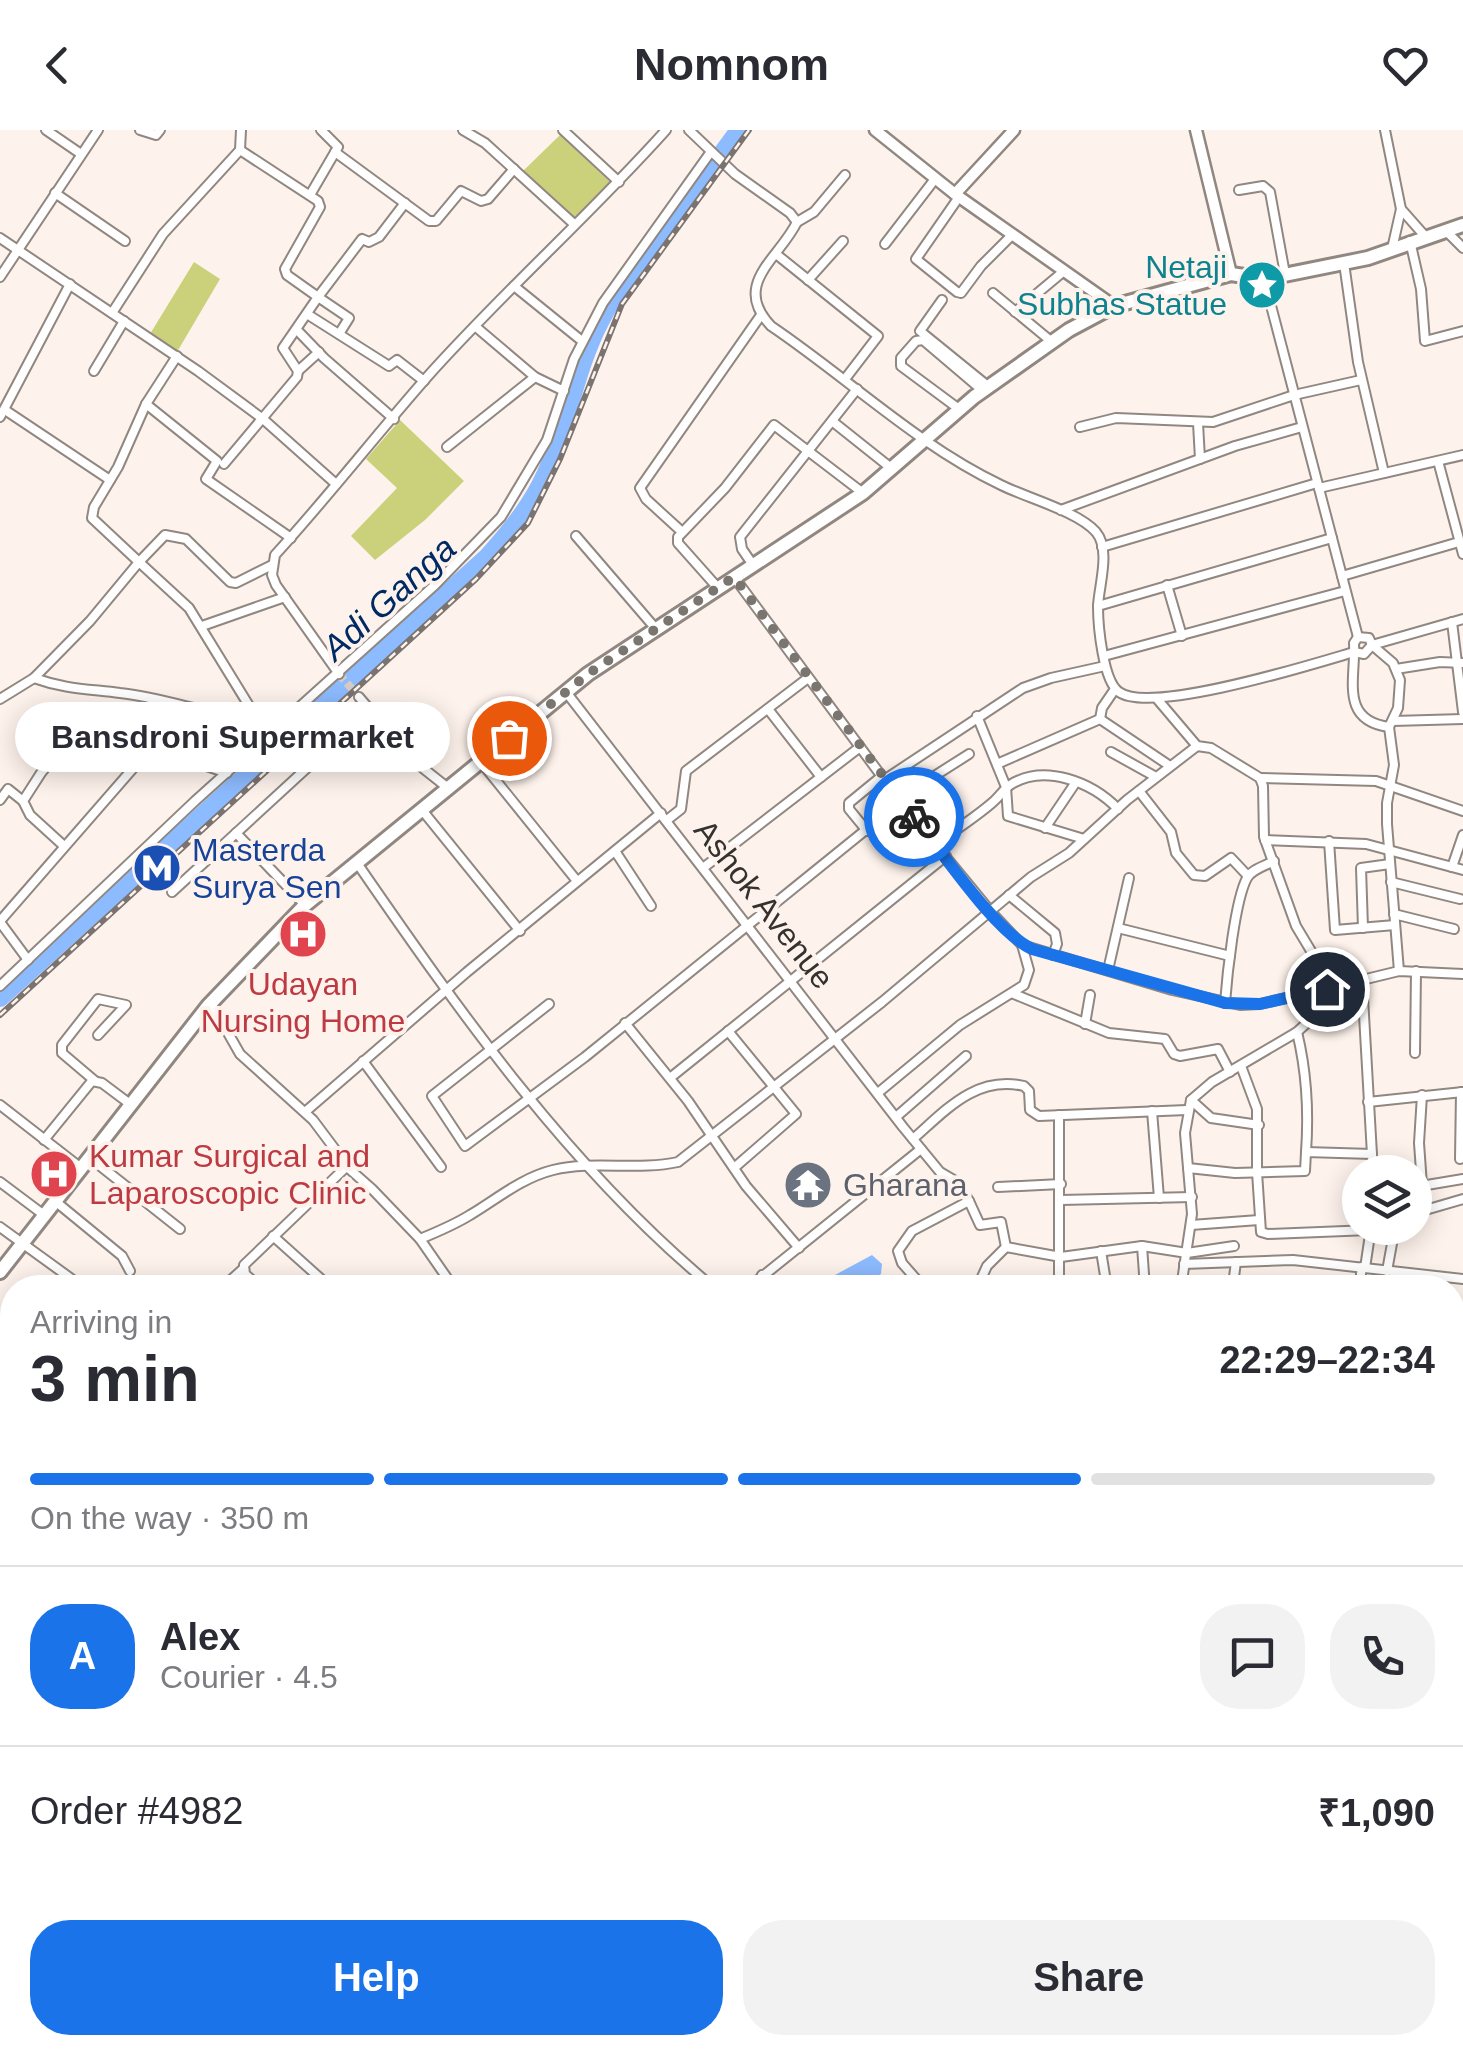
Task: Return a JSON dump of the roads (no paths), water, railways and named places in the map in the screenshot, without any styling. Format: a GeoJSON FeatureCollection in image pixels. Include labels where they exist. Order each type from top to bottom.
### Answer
{"type":"FeatureCollection","features":[{"type":"Feature","properties":{"kind":"main road"},"geometry":{"type":"LineString","coordinates":[[0,1272],[212,1003],[305,905],[566,692],[863,493],[986,389],[1052,342],[1114,306],[1231,274],[1264,278],[1344,263],[1463,224]]}},
{"type":"Feature","properties":{"kind":"street"},"geometry":{"type":"LineString","coordinates":[[46,130],[81,154]]}},
{"type":"Feature","properties":{"kind":"street"},"geometry":{"type":"LineString","coordinates":[[0,277],[98,130]]}},
{"type":"Feature","properties":{"kind":"street"},"geometry":{"type":"LineString","coordinates":[[140,130],[156,135],[160,130]]}},
{"type":"Feature","properties":{"kind":"street"},"geometry":{"type":"LineString","coordinates":[[112,313],[163,234],[240,150],[241,130]]}},
{"type":"Feature","properties":{"kind":"street"},"geometry":{"type":"LineString","coordinates":[[310,195],[338,147],[322,130]]}},
{"type":"Feature","properties":{"kind":"street"},"geometry":{"type":"LineString","coordinates":[[464,130],[485,143],[574,224]]}},
{"type":"Feature","properties":{"kind":"street"},"geometry":{"type":"LineString","coordinates":[[563,130],[619,182]]}},
{"type":"Feature","properties":{"kind":"street"},"geometry":{"type":"LineString","coordinates":[[339,674],[276,585],[272,565],[276,555],[424,381],[666,130]]}},
{"type":"Feature","properties":{"kind":"street"},"geometry":{"type":"LineString","coordinates":[[689,130],[710,152],[798,222]]}},
{"type":"Feature","properties":{"kind":"street"},"geometry":{"type":"LineString","coordinates":[[874,130],[957,195],[1114,306]]}},
{"type":"Feature","properties":{"kind":"street"},"geometry":{"type":"LineString","coordinates":[[1013,234],[980,266],[961,293],[916,259],[957,195],[1014,130]]}},
{"type":"Feature","properties":{"kind":"street"},"geometry":{"type":"LineString","coordinates":[[1196,130],[1231,274]]}},
{"type":"Feature","properties":{"kind":"street"},"geometry":{"type":"LineString","coordinates":[[1386,130],[1401,210],[1392,249]]}},
{"type":"Feature","properties":{"kind":"street"},"geometry":{"type":"LineString","coordinates":[[240,150],[318,201],[320,207],[285,272],[350,318],[339,334]]}},
{"type":"Feature","properties":{"kind":"street"},"geometry":{"type":"LineString","coordinates":[[335,152],[429,220],[436,221],[461,191],[481,201],[488,199],[514,169]]}},
{"type":"Feature","properties":{"kind":"street"},"geometry":{"type":"LineString","coordinates":[[0,986],[458,563],[501,517],[547,440],[582,341],[603,303],[710,152]]}},
{"type":"Feature","properties":{"kind":"street"},"geometry":{"type":"LineString","coordinates":[[845,175],[814,212],[798,222],[756,280],[755,298],[761,316],[978,474],[1061,510],[1095,532],[1102,547],[1098,606],[1104,661],[1115,689],[1134,698],[1158,700],[1354,652],[1364,654],[1372,645],[1463,619]]}},
{"type":"Feature","properties":{"kind":"street"},"geometry":{"type":"LineString","coordinates":[[886,244],[936,179]]}},
{"type":"Feature","properties":{"kind":"street"},"geometry":{"type":"LineString","coordinates":[[1239,190],[1263,186],[1270,192],[1285,274]]}},
{"type":"Feature","properties":{"kind":"street"},"geometry":{"type":"LineString","coordinates":[[55,193],[125,241]]}},
{"type":"Feature","properties":{"kind":"street"},"geometry":{"type":"LineString","coordinates":[[298,371],[283,348],[356,245],[362,239],[369,242],[379,236],[405,203]]}},
{"type":"Feature","properties":{"kind":"street"},"geometry":{"type":"LineString","coordinates":[[1401,210],[1424,236]]}},
{"type":"Feature","properties":{"kind":"street"},"geometry":{"type":"LineString","coordinates":[[1444,230],[1463,248]]}},
{"type":"Feature","properties":{"kind":"street"},"geometry":{"type":"LineString","coordinates":[[0,238],[178,356],[262,418],[336,484]]}},
{"type":"Feature","properties":{"kind":"street"},"geometry":{"type":"LineString","coordinates":[[808,280],[843,241]]}},
{"type":"Feature","properties":{"kind":"street"},"geometry":{"type":"LineString","coordinates":[[1410,241],[1421,289],[1425,340],[1463,331]]}},
{"type":"Feature","properties":{"kind":"street"},"geometry":{"type":"LineString","coordinates":[[776,254],[878,336],[845,380]]}},
{"type":"Feature","properties":{"kind":"street"},"geometry":{"type":"LineString","coordinates":[[1344,263],[1361,380],[1384,473]]}},
{"type":"Feature","properties":{"kind":"street"},"geometry":{"type":"LineString","coordinates":[[1016,312],[1064,271]]}},
{"type":"Feature","properties":{"kind":"street"},"geometry":{"type":"LineString","coordinates":[[1264,278],[1358,637],[1354,643],[1352,696],[1358,711],[1369,721],[1391,724],[1463,716],[1461,663],[1452,622]]}},
{"type":"Feature","properties":{"kind":"street"},"geometry":{"type":"LineString","coordinates":[[70,284],[2,413],[110,480]]}},
{"type":"Feature","properties":{"kind":"street"},"geometry":{"type":"LineString","coordinates":[[514,286],[582,341]]}},
{"type":"Feature","properties":{"kind":"street"},"geometry":{"type":"LineString","coordinates":[[993,293],[1052,342]]}},
{"type":"Feature","properties":{"kind":"street"},"geometry":{"type":"LineString","coordinates":[[942,300],[920,331],[986,389]]}},
{"type":"Feature","properties":{"kind":"street"},"geometry":{"type":"LineString","coordinates":[[307,314],[389,366],[397,360],[424,381]]}},
{"type":"Feature","properties":{"kind":"street"},"geometry":{"type":"LineString","coordinates":[[681,531],[646,499],[640,488],[761,316]]}},
{"type":"Feature","properties":{"kind":"street"},"geometry":{"type":"LineString","coordinates":[[94,372],[124,321]]}},
{"type":"Feature","properties":{"kind":"street"},"geometry":{"type":"LineString","coordinates":[[476,327],[535,377],[564,391]]}},
{"type":"Feature","properties":{"kind":"street"},"geometry":{"type":"LineString","coordinates":[[297,330],[394,419]]}},
{"type":"Feature","properties":{"kind":"street"},"geometry":{"type":"LineString","coordinates":[[960,409],[901,366],[900,358],[916,341],[923,340],[986,389]]}},
{"type":"Feature","properties":{"kind":"street"},"geometry":{"type":"LineString","coordinates":[[224,464],[298,371],[319,352]]}},
{"type":"Feature","properties":{"kind":"street"},"geometry":{"type":"LineString","coordinates":[[178,356],[146,404],[92,518],[179,597],[202,626],[259,722]]}},
{"type":"Feature","properties":{"kind":"street"},"geometry":{"type":"LineString","coordinates":[[447,447],[535,377]]}},
{"type":"Feature","properties":{"kind":"street"},"geometry":{"type":"LineString","coordinates":[[1080,427],[1116,418],[1198,423],[1361,380]]}},
{"type":"Feature","properties":{"kind":"street"},"geometry":{"type":"LineString","coordinates":[[752,565],[740,538],[857,389]]}},
{"type":"Feature","properties":{"kind":"street"},"geometry":{"type":"LineString","coordinates":[[146,404],[217,461],[206,479],[290,538]]}},
{"type":"Feature","properties":{"kind":"street"},"geometry":{"type":"LineString","coordinates":[[832,421],[891,469]]}},
{"type":"Feature","properties":{"kind":"street"},"geometry":{"type":"LineString","coordinates":[[1198,423],[1200,459]]}},
{"type":"Feature","properties":{"kind":"street"},"geometry":{"type":"LineString","coordinates":[[718,588],[678,544],[681,531],[725,488],[774,425],[863,493]]}},
{"type":"Feature","properties":{"kind":"street"},"geometry":{"type":"LineString","coordinates":[[1061,510],[1302,426]]}},
{"type":"Feature","properties":{"kind":"street"},"geometry":{"type":"LineString","coordinates":[[1102,547],[1318,486],[1463,456]]}},
{"type":"Feature","properties":{"kind":"street"},"geometry":{"type":"LineString","coordinates":[[1438,461],[1463,554]]}},
{"type":"Feature","properties":{"kind":"street"},"geometry":{"type":"LineString","coordinates":[[1,697],[34,678],[165,535],[186,539],[230,582],[236,583],[272,565]]}},
{"type":"Feature","properties":{"kind":"street"},"geometry":{"type":"LineString","coordinates":[[576,536],[656,629]]}},
{"type":"Feature","properties":{"kind":"street"},"geometry":{"type":"LineString","coordinates":[[1098,606],[1332,538]]}},
{"type":"Feature","properties":{"kind":"street"},"geometry":{"type":"LineString","coordinates":[[1342,576],[1460,542]]}},
{"type":"Feature","properties":{"kind":"street"},"geometry":{"type":"LineString","coordinates":[[734,577],[900,801],[990,912],[1022,944],[1225,1003],[1260,1004],[1399,970],[1463,974]]}},
{"type":"Feature","properties":{"kind":"street"},"geometry":{"type":"LineString","coordinates":[[1167,585],[1182,636]]}},
{"type":"Feature","properties":{"kind":"street"},"geometry":{"type":"LineString","coordinates":[[866,830],[848,803],[1023,688],[1182,636],[1345,591]]}},
{"type":"Feature","properties":{"kind":"street"},"geometry":{"type":"LineString","coordinates":[[202,626],[285,597]]}},
{"type":"Feature","properties":{"kind":"street"},"geometry":{"type":"LineString","coordinates":[[1358,637],[1369,638],[1396,668],[1402,693],[1391,724],[1394,765],[1389,788],[1388,849],[1399,970]]}},
{"type":"Feature","properties":{"kind":"street"},"geometry":{"type":"LineString","coordinates":[[1396,668],[1461,663]]}},
{"type":"Feature","properties":{"kind":"street"},"geometry":{"type":"LineString","coordinates":[[34,678],[74,690],[122,693],[237,720],[286,720]]}},
{"type":"Feature","properties":{"kind":"street"},"geometry":{"type":"LineString","coordinates":[[305,1112],[577,881],[664,817],[682,810],[686,771],[808,678]]}},
{"type":"Feature","properties":{"kind":"street"},"geometry":{"type":"LineString","coordinates":[[1100,719],[1102,708],[1115,689]]}},
{"type":"Feature","properties":{"kind":"street","name":"Ashok Avenue"},"geometry":{"type":"LineString","coordinates":[[566,692],[912,1138],[940,1172],[957,1182],[980,1225],[1001,1222],[1006,1247]]}},
{"type":"Feature","properties":{"kind":"street"},"geometry":{"type":"LineString","coordinates":[[359,697],[414,762],[448,788]]}},
{"type":"Feature","properties":{"kind":"street"},"geometry":{"type":"LineString","coordinates":[[28,960],[0,921],[149,750],[152,699]]}},
{"type":"Feature","properties":{"kind":"street"},"geometry":{"type":"LineString","coordinates":[[1158,700],[1197,746],[1211,748],[1260,778],[1366,780],[1463,811]]}},
{"type":"Feature","properties":{"kind":"street"},"geometry":{"type":"LineString","coordinates":[[768,709],[821,777]]}},
{"type":"Feature","properties":{"kind":"street"},"geometry":{"type":"LineString","coordinates":[[172,892],[370,710]]}},
{"type":"Feature","properties":{"kind":"street"},"geometry":{"type":"LineString","coordinates":[[977,716],[1006,788],[1008,816],[1084,839]]}},
{"type":"Feature","properties":{"kind":"street"},"geometry":{"type":"LineString","coordinates":[[997,764],[1100,719]]}},
{"type":"Feature","properties":{"kind":"street"},"geometry":{"type":"LineString","coordinates":[[1100,719],[1170,766]]}},
{"type":"Feature","properties":{"kind":"street"},"geometry":{"type":"LineString","coordinates":[[23,801],[41,773],[69,740],[78,736],[149,750],[227,773]]}},
{"type":"Feature","properties":{"kind":"street"},"geometry":{"type":"LineString","coordinates":[[420,1239],[469,1216],[528,1178],[556,1169],[588,1164],[678,1162],[1030,878],[1059,862],[1139,790],[1197,746]]}},
{"type":"Feature","properties":{"kind":"street"},"geometry":{"type":"LineString","coordinates":[[703,868],[860,747]]}},
{"type":"Feature","properties":{"kind":"street"},"geometry":{"type":"LineString","coordinates":[[1110,752],[1156,777]]}},
{"type":"Feature","properties":{"kind":"street"},"geometry":{"type":"LineString","coordinates":[[549,1004],[432,1097],[463,1144],[470,1144],[625,1023],[900,801],[970,754]]}},
{"type":"Feature","properties":{"kind":"street"},"geometry":{"type":"LineString","coordinates":[[480,762],[577,881]]}},
{"type":"Feature","properties":{"kind":"street"},"geometry":{"type":"LineString","coordinates":[[936,844],[1006,788],[1046,775],[1076,782],[1108,799],[1118,809]]}},
{"type":"Feature","properties":{"kind":"street"},"geometry":{"type":"LineString","coordinates":[[1182,1275],[1191,1225],[1185,1133],[1189,1105],[1198,1092],[1296,1032],[1321,1010],[1327,989],[1321,963],[1296,926],[1266,840],[1260,778]]}},
{"type":"Feature","properties":{"kind":"street"},"geometry":{"type":"LineString","coordinates":[[1045,828],[1076,782]]}},
{"type":"Feature","properties":{"kind":"street"},"geometry":{"type":"LineString","coordinates":[[0,800],[8,789],[23,801],[30,816],[64,846]]}},
{"type":"Feature","properties":{"kind":"street"},"geometry":{"type":"LineString","coordinates":[[1139,790],[1171,832],[1176,853],[1194,875],[1205,876],[1230,858],[1248,876]]}},
{"type":"Feature","properties":{"kind":"street"},"geometry":{"type":"LineString","coordinates":[[422,810],[520,930]]}},
{"type":"Feature","properties":{"kind":"street"},"geometry":{"type":"LineString","coordinates":[[236,833],[305,905]]}},
{"type":"Feature","properties":{"kind":"street"},"geometry":{"type":"LineString","coordinates":[[1452,867],[1463,835]]}},
{"type":"Feature","properties":{"kind":"street"},"geometry":{"type":"LineString","coordinates":[[1266,840],[1329,841],[1388,849],[1463,870]]}},
{"type":"Feature","properties":{"kind":"street"},"geometry":{"type":"LineString","coordinates":[[1329,841],[1334,928],[1338,931],[1395,925]]}},
{"type":"Feature","properties":{"kind":"street"},"geometry":{"type":"LineString","coordinates":[[615,851],[651,906]]}},
{"type":"Feature","properties":{"kind":"street"},"geometry":{"type":"LineString","coordinates":[[670,1078],[946,856]]}},
{"type":"Feature","properties":{"kind":"street"},"geometry":{"type":"LineString","coordinates":[[1225,1003],[1230,956],[1248,876],[1274,862]]}},
{"type":"Feature","properties":{"kind":"street"},"geometry":{"type":"LineString","coordinates":[[357,863],[529,1098],[588,1164],[701,1275]]}},
{"type":"Feature","properties":{"kind":"street"},"geometry":{"type":"LineString","coordinates":[[1363,928],[1362,868],[1390,864]]}},
{"type":"Feature","properties":{"kind":"street"},"geometry":{"type":"LineString","coordinates":[[1108,970],[1129,878]]}},
{"type":"Feature","properties":{"kind":"street"},"geometry":{"type":"LineString","coordinates":[[1391,882],[1460,900]]}},
{"type":"Feature","properties":{"kind":"street"},"geometry":{"type":"LineString","coordinates":[[1009,895],[1055,933],[1058,944],[1053,955]]}},
{"type":"Feature","properties":{"kind":"street"},"geometry":{"type":"LineString","coordinates":[[1394,914],[1454,928]]}},
{"type":"Feature","properties":{"kind":"street"},"geometry":{"type":"LineString","coordinates":[[1118,928],[1230,956]]}},
{"type":"Feature","properties":{"kind":"street"},"geometry":{"type":"LineString","coordinates":[[879,1092],[960,1025],[1014,994],[1028,977],[1022,944]]}},
{"type":"Feature","properties":{"kind":"street"},"geometry":{"type":"LineString","coordinates":[[1415,1053],[1416,972]]}},
{"type":"Feature","properties":{"kind":"street"},"geometry":{"type":"LineString","coordinates":[[1306,1152],[1372,1154],[1362,980]]}},
{"type":"Feature","properties":{"kind":"street"},"geometry":{"type":"LineString","coordinates":[[1014,994],[1085,1024],[1134,1038],[1165,1038],[1174,1054],[1180,1056],[1218,1049],[1230,1072]]}},
{"type":"Feature","properties":{"kind":"street"},"geometry":{"type":"LineString","coordinates":[[1085,1024],[1090,995]]}},
{"type":"Feature","properties":{"kind":"street"},"geometry":{"type":"LineString","coordinates":[[98,1035],[126,1005],[98,999],[62,1045],[62,1053],[130,1104]]}},
{"type":"Feature","properties":{"kind":"street"},"geometry":{"type":"LineString","coordinates":[[212,1003],[240,1054],[305,1112],[336,1147],[346,1166],[420,1239],[445,1275]]}},
{"type":"Feature","properties":{"kind":"street"},"geometry":{"type":"LineString","coordinates":[[625,1023],[799,1248]]}},
{"type":"Feature","properties":{"kind":"street"},"geometry":{"type":"LineString","coordinates":[[728,1031],[796,1114],[734,1168]]}},
{"type":"Feature","properties":{"kind":"street"},"geometry":{"type":"LineString","coordinates":[[1188,1168],[1305,1171],[1309,1109],[1304,1058],[1296,1032]]}},
{"type":"Feature","properties":{"kind":"street"},"geometry":{"type":"LineString","coordinates":[[896,1117],[966,1056]]}},
{"type":"Feature","properties":{"kind":"street"},"geometry":{"type":"LineString","coordinates":[[363,1061],[441,1167]]}},
{"type":"Feature","properties":{"kind":"street"},"geometry":{"type":"LineString","coordinates":[[1241,1066],[1251,1087],[1259,1125],[1261,1232],[1342,1230]]}},
{"type":"Feature","properties":{"kind":"street"},"geometry":{"type":"LineString","coordinates":[[44,1140],[89,1083],[96,1081]]}},
{"type":"Feature","properties":{"kind":"street"},"geometry":{"type":"LineString","coordinates":[[912,1138],[962,1095],[994,1086],[1024,1086],[1033,1114],[1152,1111],[1189,1105],[1212,1118],[1259,1125]]}},
{"type":"Feature","properties":{"kind":"street"},"geometry":{"type":"LineString","coordinates":[[1368,1102],[1462,1092],[1460,1160]]}},
{"type":"Feature","properties":{"kind":"street"},"geometry":{"type":"LineString","coordinates":[[1419,1155],[1422,1096]]}},
{"type":"Feature","properties":{"kind":"street"},"geometry":{"type":"LineString","coordinates":[[0,1105],[44,1140],[85,1162],[180,1230]]}},
{"type":"Feature","properties":{"kind":"street"},"geometry":{"type":"LineString","coordinates":[[1152,1111],[1159,1198]]}},
{"type":"Feature","properties":{"kind":"street"},"geometry":{"type":"LineString","coordinates":[[1059,1115],[1060,1275]]}},
{"type":"Feature","properties":{"kind":"street"},"geometry":{"type":"LineString","coordinates":[[762,1275],[921,1149]]}},
{"type":"Feature","properties":{"kind":"street"},"geometry":{"type":"LineString","coordinates":[[236,1275],[346,1166]]}},
{"type":"Feature","properties":{"kind":"street"},"geometry":{"type":"LineString","coordinates":[[1432,1184],[1463,1179]]}},
{"type":"Feature","properties":{"kind":"street"},"geometry":{"type":"LineString","coordinates":[[0,1182],[44,1215]]}},
{"type":"Feature","properties":{"kind":"street"},"geometry":{"type":"LineString","coordinates":[[998,1187],[1061,1184]]}},
{"type":"Feature","properties":{"kind":"street"},"geometry":{"type":"LineString","coordinates":[[1061,1200],[1192,1197]]}},
{"type":"Feature","properties":{"kind":"street"},"geometry":{"type":"LineString","coordinates":[[1432,1208],[1463,1199]]}},
{"type":"Feature","properties":{"kind":"street"},"geometry":{"type":"LineString","coordinates":[[55,1201],[122,1256],[130,1271]]}},
{"type":"Feature","properties":{"kind":"street"},"geometry":{"type":"LineString","coordinates":[[911,1275],[898,1251],[902,1241],[935,1217],[968,1201]]}},
{"type":"Feature","properties":{"kind":"street"},"geometry":{"type":"LineString","coordinates":[[1191,1225],[1259,1220]]}},
{"type":"Feature","properties":{"kind":"street"},"geometry":{"type":"LineString","coordinates":[[0,1227],[66,1275]]}},
{"type":"Feature","properties":{"kind":"street"},"geometry":{"type":"LineString","coordinates":[[273,1236],[316,1275]]}},
{"type":"Feature","properties":{"kind":"street"},"geometry":{"type":"LineString","coordinates":[[1362,1275],[1368,1245]]}},
{"type":"Feature","properties":{"kind":"street"},"geometry":{"type":"LineString","coordinates":[[1387,1272],[1391,1245]]}},
{"type":"Feature","properties":{"kind":"street"},"geometry":{"type":"LineString","coordinates":[[982,1275],[1006,1247],[1061,1256],[1142,1246],[1187,1252],[1234,1246]]}},
{"type":"Feature","properties":{"kind":"street"},"geometry":{"type":"LineString","coordinates":[[1142,1246],[1144,1275]]}},
{"type":"Feature","properties":{"kind":"street"},"geometry":{"type":"LineString","coordinates":[[1101,1251],[1105,1275]]}},
{"type":"Feature","properties":{"kind":"street"},"geometry":{"type":"LineString","coordinates":[[1184,1264],[1294,1260],[1420,1275]]}},
{"type":"Feature","properties":{"kind":"street"},"geometry":{"type":"LineString","coordinates":[[1234,1275],[1236,1262]]}},
{"type":"Feature","properties":{"kind":"street"},"geometry":{"type":"LineString","coordinates":[[243,1269],[248,1275]]}},
{"type":"Feature","properties":{"kind":"water"},"geometry":{"type":"Polygon","coordinates":[[[872,1255],[882,1264],[879,1275],[835,1275],[872,1255]]]}},
{"type":"Feature","properties":{"kind":"waterway","name":"Adi Ganga"},"geometry":{"type":"LineString","coordinates":[[722,153],[739,130]]}},
{"type":"Feature","properties":{"kind":"waterway","name":"Adi Ganga"},"geometry":{"type":"LineString","coordinates":[[0,998],[496,547],[527,508],[545,475],[600,322],[639,261],[713,165]]}},
{"type":"Feature","properties":{"kind":"tunnel"},"geometry":{"type":"LineString","coordinates":[[339,674],[359,697]]}},
{"type":"Feature","properties":{"kind":"railway"},"geometry":{"type":"LineString","coordinates":[[0,1015],[476,579],[528,523],[560,459],[622,304],[749,130]]}},
{"type":"Feature","properties":{"kind":"place","name":"Netaji Subhas Statue"},"geometry":{"type":"Point","coordinates":[1262,285]}},
{"type":"Feature","properties":{"kind":"place","name":"Bansdroni Supermarket"},"geometry":{"type":"Point","coordinates":[509,738]}},
{"type":"Feature","properties":{"kind":"place","name":"Masterda Surya Sen"},"geometry":{"type":"Point","coordinates":[157,868]}},
{"type":"Feature","properties":{"kind":"place","name":"Udayan Nursing Home"},"geometry":{"type":"Point","coordinates":[303,934]}},
{"type":"Feature","properties":{"kind":"place","name":"Kumar Surgical and Laparoscopic Clinic"},"geometry":{"type":"Point","coordinates":[54,1174]}},
{"type":"Feature","properties":{"kind":"place","name":"Gharana"},"geometry":{"type":"Point","coordinates":[808,1185]}}]}
